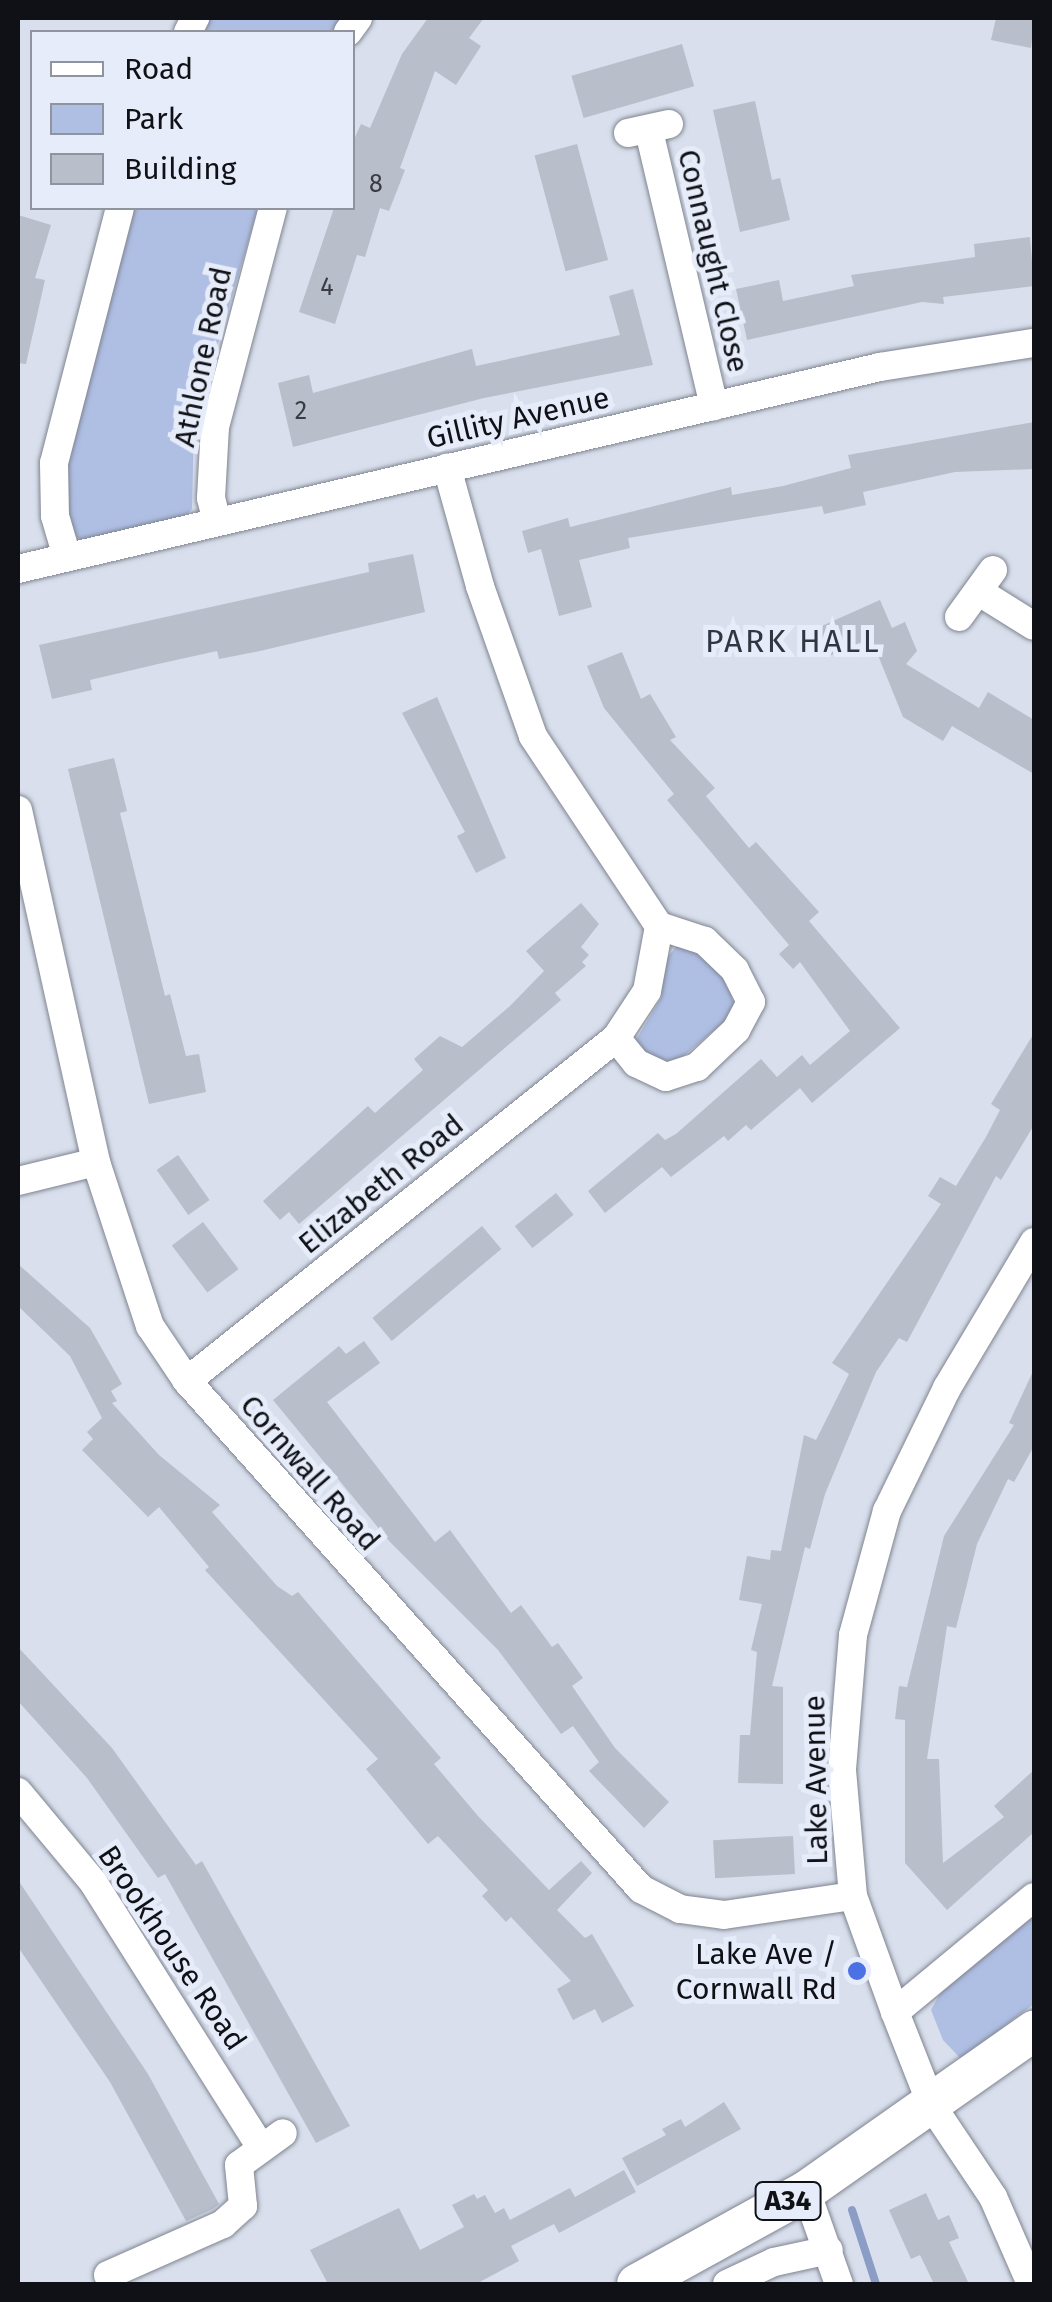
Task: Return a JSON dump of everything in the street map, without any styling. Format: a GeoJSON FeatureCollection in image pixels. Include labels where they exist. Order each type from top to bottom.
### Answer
{"type":"FeatureCollection","features":[{"type":"Feature","properties":{"kind":"highway","name":"A34"},"geometry":{"type":"LineString","coordinates":[[637,2284],[806,2191],[1034,2031]]}},
{"type":"Feature","properties":{"kind":"street","name":"Connaught Close"},"geometry":{"type":"LineString","coordinates":[[649,129],[714,406]]}},
{"type":"Feature","properties":{"kind":"street"},"geometry":{"type":"LineString","coordinates":[[66,557],[55,516],[54,463],[119,210]]}},
{"type":"Feature","properties":{"kind":"street","name":"Athlone Road"},"geometry":{"type":"LineString","coordinates":[[217,522],[212,498],[215,427],[272,210]]}},
{"type":"Feature","properties":{"kind":"street","name":"Gillity Avenue"},"geometry":{"type":"LineString","coordinates":[[18,569],[880,367],[1034,343]]}},
{"type":"Feature","properties":{"kind":"street"},"geometry":{"type":"LineString","coordinates":[[448,468],[480,586],[533,736],[659,926],[705,941],[735,970],[750,1002],[736,1030],[697,1067],[666,1076],[636,1063],[616,1038]]}},
{"type":"Feature","properties":{"kind":"street"},"geometry":{"type":"LineString","coordinates":[[959,617],[987,582],[1034,626]]}},
{"type":"Feature","properties":{"kind":"street","name":"Cornwall Road"},"geometry":{"type":"LineString","coordinates":[[18,810],[96,1162],[150,1326],[187,1381],[642,1889],[680,1909],[724,1915],[853,1896]]}},
{"type":"Feature","properties":{"kind":"street","name":"Elizabeth Road"},"geometry":{"type":"LineString","coordinates":[[187,1381],[616,1038],[647,991],[659,926]]}},
{"type":"Feature","properties":{"kind":"street"},"geometry":{"type":"LineString","coordinates":[[18,1181],[96,1162]]}},
{"type":"Feature","properties":{"kind":"street","name":"Lake Avenue"},"geometry":{"type":"LineString","coordinates":[[1031,2284],[992,2197],[932,2106],[853,1896],[843,1724],[869,1565],[904,1471],[1034,1242]]}},
{"type":"Feature","properties":{"kind":"street","name":"Brookhouse Road"},"geometry":{"type":"LineString","coordinates":[[18,1792],[92,1882],[261,2148],[243,2206],[223,2224],[108,2275]]}},
{"type":"Feature","properties":{"kind":"street"},"geometry":{"type":"LineString","coordinates":[[896,2012],[1034,1896]]}},
{"type":"Feature","properties":{"kind":"street"},"geometry":{"type":"LineString","coordinates":[[806,2191],[839,2284]]}},
{"type":"Feature","properties":{"kind":"street"},"geometry":{"type":"LineString","coordinates":[[727,2284],[774,2262],[829,2250]]}},
{"type":"Feature","properties":{"kind":"green space"},"geometry":{"type":"Polygon","coordinates":[[[201,18],[345,18],[345,30],[201,30],[201,18]]]}},
{"type":"Feature","properties":{"kind":"green space"},"geometry":{"type":"Polygon","coordinates":[[[127,210],[257,210],[194,425],[192,509],[181,521],[92,545],[73,535],[55,490],[127,210]]]}},
{"type":"Feature","properties":{"kind":"green space"},"geometry":{"type":"Polygon","coordinates":[[[680,942],[703,948],[731,990],[735,1013],[669,1068],[641,1058],[636,1040],[661,998],[662,964],[680,942]]]}},
{"type":"Feature","properties":{"kind":"green space"},"geometry":{"type":"Polygon","coordinates":[[[1034,1910],[1034,2004],[961,2059],[943,2040],[931,2010],[944,1986],[1034,1910]]]}},
{"type":"Feature","properties":{"kind":"building"},"geometry":{"type":"Polygon","coordinates":[[[428,18],[484,18],[469,38],[481,46],[456,85],[435,71],[389,211],[380,208],[365,257],[357,255],[335,324],[299,312],[333,210],[355,210],[355,137],[361,124],[370,128],[402,54],[428,18]]]}},
{"type":"Feature","properties":{"kind":"building"},"geometry":{"type":"Polygon","coordinates":[[[996,18],[1034,18],[1031,48],[991,40],[996,18]]]}},
{"type":"Feature","properties":{"kind":"building"},"geometry":{"type":"Polygon","coordinates":[[[682,44],[694,86],[584,118],[571,76],[682,44]]]}},
{"type":"Feature","properties":{"kind":"building"},"geometry":{"type":"Polygon","coordinates":[[[755,101],[772,180],[780,178],[790,220],[740,232],[713,110],[755,101]]]}},
{"type":"Feature","properties":{"kind":"building"},"geometry":{"type":"Polygon","coordinates":[[[577,144],[608,260],[566,271],[534,155],[577,144]]]}},
{"type":"Feature","properties":{"kind":"building"},"geometry":{"type":"Polygon","coordinates":[[[18,215],[51,225],[35,278],[45,280],[26,364],[18,363],[18,215]]]}},
{"type":"Feature","properties":{"kind":"building"},"geometry":{"type":"Polygon","coordinates":[[[1030,237],[1034,286],[943,297],[944,304],[922,302],[747,340],[736,289],[779,280],[783,301],[854,286],[851,275],[975,257],[974,244],[1030,237]]]}},
{"type":"Feature","properties":{"kind":"building"},"geometry":{"type":"Polygon","coordinates":[[[633,289],[653,365],[484,398],[293,447],[278,383],[309,375],[313,393],[472,349],[476,366],[620,335],[609,296],[633,289]]]}},
{"type":"Feature","properties":{"kind":"building"},"geometry":{"type":"Polygon","coordinates":[[[1034,422],[1034,469],[955,472],[863,492],[866,505],[824,514],[822,506],[628,538],[630,548],[579,560],[592,607],[559,616],[541,549],[528,553],[522,531],[568,518],[570,527],[731,487],[732,495],[783,486],[851,468],[848,455],[1034,422]]]}},
{"type":"Feature","properties":{"kind":"building"},"geometry":{"type":"Polygon","coordinates":[[[413,554],[425,612],[219,659],[217,651],[158,664],[90,680],[92,690],[52,699],[39,645],[369,572],[368,563],[413,554]]]}},
{"type":"Feature","properties":{"kind":"building"},"geometry":{"type":"Polygon","coordinates":[[[880,600],[892,628],[905,622],[917,651],[906,664],[979,708],[988,692],[1034,720],[1034,774],[952,726],[943,741],[903,717],[871,638],[827,657],[815,629],[880,600]]]}},
{"type":"Feature","properties":{"kind":"building"},"geometry":{"type":"Polygon","coordinates":[[[622,652],[641,699],[650,694],[676,737],[670,740],[715,788],[706,796],[749,848],[756,842],[819,912],[809,921],[900,1028],[812,1103],[800,1088],[751,1130],[746,1125],[728,1141],[724,1136],[671,1177],[662,1167],[605,1213],[588,1191],[658,1133],[665,1140],[676,1134],[761,1059],[777,1077],[802,1055],[810,1065],[850,1031],[800,962],[793,969],[779,954],[789,945],[667,800],[674,794],[604,708],[587,666],[622,652]]]}},
{"type":"Feature","properties":{"kind":"building"},"geometry":{"type":"Polygon","coordinates":[[[437,697],[506,858],[476,873],[457,836],[465,832],[402,713],[437,697]]]}},
{"type":"Feature","properties":{"kind":"building"},"geometry":{"type":"Polygon","coordinates":[[[114,758],[127,811],[120,813],[165,996],[170,994],[186,1056],[199,1054],[206,1092],[149,1104],[68,769],[114,758]]]}},
{"type":"Feature","properties":{"kind":"building"},"geometry":{"type":"Polygon","coordinates":[[[581,903],[599,924],[581,947],[589,955],[582,962],[586,966],[555,993],[561,1000],[299,1224],[289,1212],[280,1220],[263,1201],[368,1106],[375,1113],[423,1070],[414,1059],[440,1036],[462,1047],[510,1006],[544,971],[526,951],[581,903]]]}},
{"type":"Feature","properties":{"kind":"building"},"geometry":{"type":"Polygon","coordinates":[[[1034,1033],[1034,1125],[1001,1180],[996,1176],[907,1342],[899,1338],[876,1372],[825,1494],[810,1549],[805,1547],[772,1686],[783,1687],[783,1784],[738,1783],[740,1735],[750,1735],[757,1652],[751,1650],[762,1604],[739,1600],[747,1556],[770,1560],[771,1550],[781,1551],[804,1435],[816,1440],[849,1374],[832,1363],[941,1204],[928,1196],[940,1177],[956,1186],[986,1137],[1000,1110],[991,1104],[1034,1033]]]}},
{"type":"Feature","properties":{"kind":"building"},"geometry":{"type":"Polygon","coordinates":[[[178,1155],[210,1200],[188,1215],[157,1170],[178,1155]]]}},
{"type":"Feature","properties":{"kind":"building"},"geometry":{"type":"Polygon","coordinates":[[[556,1193],[574,1215],[532,1248],[515,1226],[556,1193]]]}},
{"type":"Feature","properties":{"kind":"building"},"geometry":{"type":"Polygon","coordinates":[[[203,1222],[239,1269],[207,1293],[172,1245],[203,1222]]]}},
{"type":"Feature","properties":{"kind":"building"},"geometry":{"type":"Polygon","coordinates":[[[482,1226],[501,1249],[392,1341],[372,1318],[482,1226]]]}},
{"type":"Feature","properties":{"kind":"building"},"geometry":{"type":"Polygon","coordinates":[[[18,1264],[90,1328],[122,1384],[111,1391],[117,1401],[112,1403],[159,1455],[220,1505],[212,1512],[277,1586],[292,1596],[298,1592],[441,1758],[434,1764],[478,1816],[549,1890],[581,1861],[592,1873],[557,1910],[585,1938],[592,1934],[634,2006],[602,2023],[595,2009],[573,2020],[557,1989],[571,1981],[511,1917],[506,1922],[482,1896],[488,1890],[438,1836],[428,1844],[366,1769],[378,1759],[205,1570],[209,1567],[159,1507],[148,1517],[82,1450],[93,1439],[87,1432],[102,1418],[70,1356],[18,1306],[18,1264]]]}},
{"type":"Feature","properties":{"kind":"building"},"geometry":{"type":"Polygon","coordinates":[[[364,1341],[380,1363],[327,1402],[435,1542],[450,1530],[511,1613],[521,1605],[552,1647],[558,1643],[583,1678],[572,1686],[615,1748],[669,1802],[644,1828],[589,1771],[599,1762],[573,1726],[561,1734],[498,1650],[390,1542],[273,1400],[339,1346],[346,1354],[364,1341]]]}},
{"type":"Feature","properties":{"kind":"building"},"geometry":{"type":"Polygon","coordinates":[[[1034,1369],[1034,1446],[1014,1482],[1008,1479],[977,1544],[956,1628],[947,1626],[927,1759],[939,1759],[943,1863],[1004,1817],[994,1806],[1034,1770],[1034,1832],[947,1910],[905,1863],[905,1720],[895,1719],[899,1686],[907,1687],[944,1536],[1014,1425],[1009,1423],[1034,1369]]]}},
{"type":"Feature","properties":{"kind":"building"},"geometry":{"type":"Polygon","coordinates":[[[18,1647],[112,1748],[196,1865],[202,1861],[350,2126],[316,2143],[165,1874],[158,1878],[87,1778],[18,1701],[18,1647]]]}},
{"type":"Feature","properties":{"kind":"building"},"geometry":{"type":"Polygon","coordinates":[[[793,1836],[795,1874],[715,1878],[713,1840],[793,1836]]]}},
{"type":"Feature","properties":{"kind":"building"},"geometry":{"type":"Polygon","coordinates":[[[18,1880],[148,2074],[219,2204],[213,2209],[186,2221],[110,2082],[18,1947],[18,1880]]]}},
{"type":"Feature","properties":{"kind":"building"},"geometry":{"type":"Polygon","coordinates":[[[724,2102],[741,2129],[637,2186],[622,2158],[666,2135],[662,2129],[681,2119],[685,2127],[724,2102]]]}},
{"type":"Feature","properties":{"kind":"building"},"geometry":{"type":"Polygon","coordinates":[[[624,2170],[636,2192],[559,2233],[554,2224],[511,2246],[519,2261],[476,2284],[328,2284],[310,2250],[399,2208],[420,2250],[464,2227],[452,2205],[474,2194],[477,2199],[485,2195],[495,2213],[504,2208],[510,2220],[570,2188],[575,2197],[624,2170]]]}},
{"type":"Feature","properties":{"kind":"building"},"geometry":{"type":"Polygon","coordinates":[[[926,2193],[938,2220],[949,2215],[959,2238],[949,2242],[969,2284],[934,2284],[920,2255],[911,2259],[889,2210],[926,2193]]]}},
{"type":"Feature","properties":{"kind":"waterway"},"geometry":{"type":"LineString","coordinates":[[852,2210],[876,2284]]}},
{"type":"Feature","properties":{"kind":"place","name":"Lake Ave / Cornwall Rd"},"geometry":{"type":"Point","coordinates":[857,1971]}},
{"type":"Feature","properties":{"kind":"district","name":"PARK HALL"},"geometry":{"type":"Point","coordinates":[793,641]}}]}
